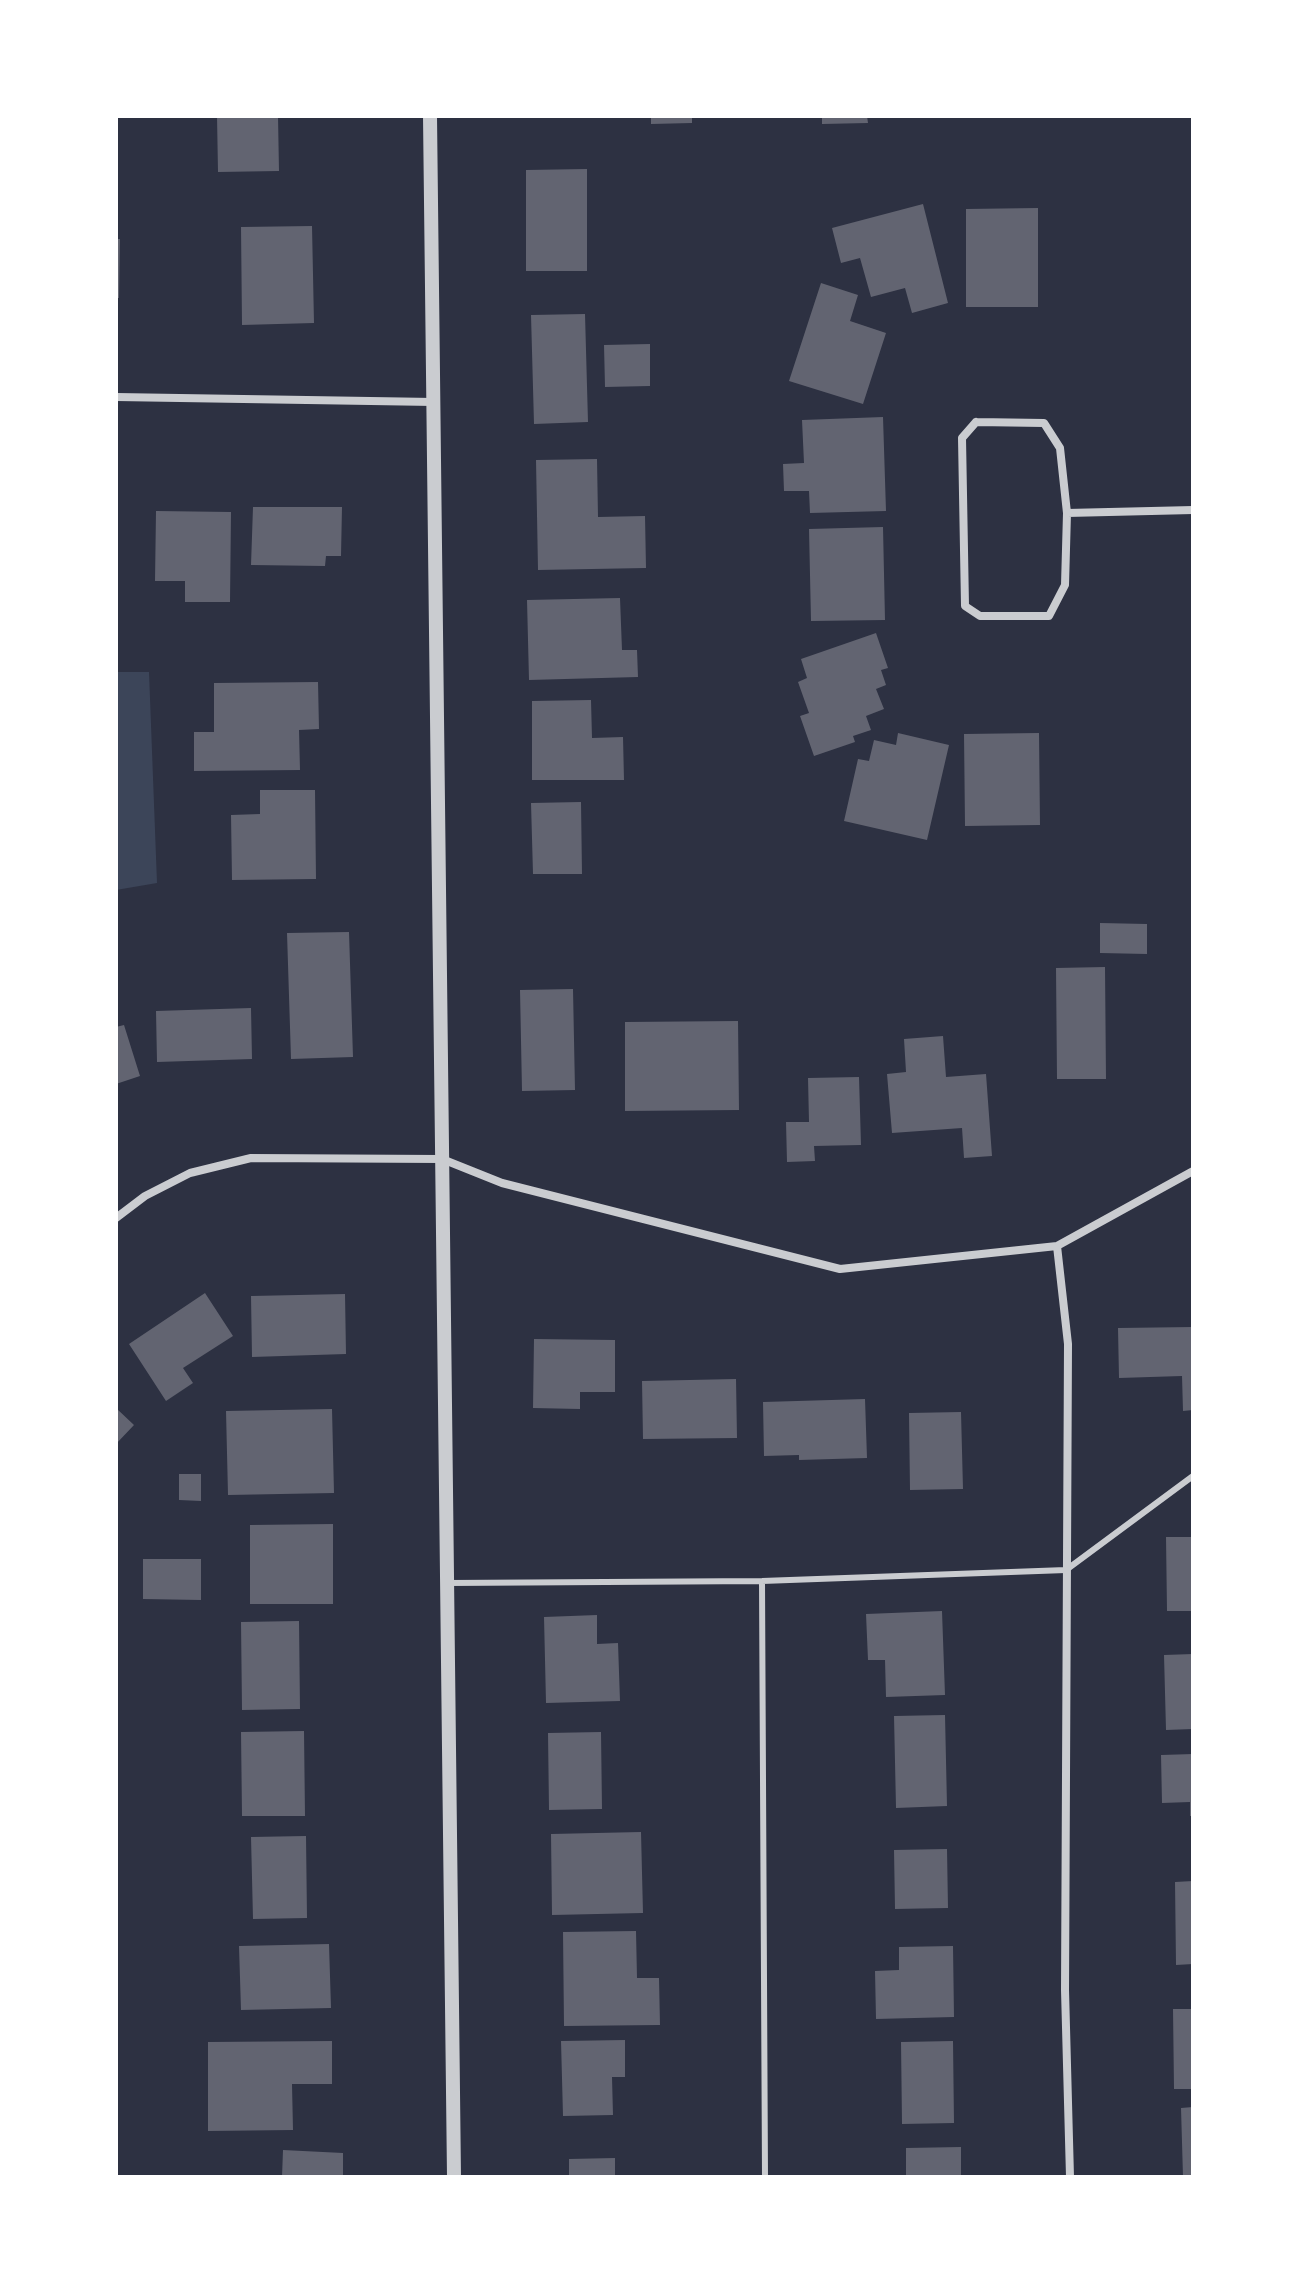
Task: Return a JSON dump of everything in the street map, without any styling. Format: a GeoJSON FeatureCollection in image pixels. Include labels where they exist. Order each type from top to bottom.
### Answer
{"type":"FeatureCollection","features":[{"type":"Feature","properties":{"kind":"street"},"geometry":{"type":"LineString","coordinates":[[430,116],[454,2177]]}},
{"type":"Feature","properties":{"kind":"street"},"geometry":{"type":"LineString","coordinates":[[116,397],[434,402]]}},
{"type":"Feature","properties":{"kind":"street"},"geometry":{"type":"LineString","coordinates":[[976,422],[1044,423],[1060,448],[1067,513],[1065,585],[1049,616],[980,616],[965,606],[962,438],[976,422]]}},
{"type":"Feature","properties":{"kind":"street"},"geometry":{"type":"LineString","coordinates":[[1067,513],[1193,510]]}},
{"type":"Feature","properties":{"kind":"street"},"geometry":{"type":"LineString","coordinates":[[116,1218],[145,1196],[190,1173],[251,1158],[442,1159],[502,1183],[840,1269],[1057,1246],[1193,1171]]}},
{"type":"Feature","properties":{"kind":"street"},"geometry":{"type":"LineString","coordinates":[[1057,1246],[1068,1344],[1065,1990],[1070,2177]]}},
{"type":"Feature","properties":{"kind":"lane"},"geometry":{"type":"LineString","coordinates":[[448,1583],[762,1581],[1066,1570],[1193,1476]]}},
{"type":"Feature","properties":{"kind":"lane"},"geometry":{"type":"LineString","coordinates":[[762,1581],[765,2177]]}},
{"type":"Feature","properties":{"kind":"shaded area"},"geometry":{"type":"Polygon","coordinates":[[[116,672],[149,672],[157,883],[116,890],[116,672]]]}},
{"type":"Feature","properties":{"kind":"building"},"geometry":{"type":"Polygon","coordinates":[[[217,116],[278,116],[279,171],[218,172],[217,116]]]}},
{"type":"Feature","properties":{"kind":"building"},"geometry":{"type":"Polygon","coordinates":[[[651,116],[692,116],[692,123],[651,124],[651,116]]]}},
{"type":"Feature","properties":{"kind":"building"},"geometry":{"type":"Polygon","coordinates":[[[822,116],[867,116],[868,123],[822,124],[822,116]]]}},
{"type":"Feature","properties":{"kind":"building"},"geometry":{"type":"Polygon","coordinates":[[[587,169],[587,271],[526,271],[526,170],[587,169]]]}},
{"type":"Feature","properties":{"kind":"building"},"geometry":{"type":"Polygon","coordinates":[[[923,204],[948,303],[912,313],[905,288],[871,297],[860,258],[841,263],[832,228],[923,204]]]}},
{"type":"Feature","properties":{"kind":"building"},"geometry":{"type":"Polygon","coordinates":[[[1038,208],[1038,307],[966,307],[966,209],[1038,208]]]}},
{"type":"Feature","properties":{"kind":"building"},"geometry":{"type":"Polygon","coordinates":[[[312,226],[314,323],[242,325],[241,227],[312,226]]]}},
{"type":"Feature","properties":{"kind":"building"},"geometry":{"type":"Polygon","coordinates":[[[116,239],[120,239],[119,298],[116,298],[116,239]]]}},
{"type":"Feature","properties":{"kind":"building"},"geometry":{"type":"Polygon","coordinates":[[[821,283],[858,295],[850,321],[886,333],[863,404],[789,381],[821,283]]]}},
{"type":"Feature","properties":{"kind":"building"},"geometry":{"type":"Polygon","coordinates":[[[585,314],[588,422],[534,424],[531,315],[585,314]]]}},
{"type":"Feature","properties":{"kind":"building"},"geometry":{"type":"Polygon","coordinates":[[[650,344],[650,386],[605,387],[604,345],[650,344]]]}},
{"type":"Feature","properties":{"kind":"building"},"geometry":{"type":"Polygon","coordinates":[[[883,417],[886,511],[810,513],[809,491],[784,491],[783,464],[804,463],[802,420],[883,417]]]}},
{"type":"Feature","properties":{"kind":"building"},"geometry":{"type":"Polygon","coordinates":[[[597,459],[598,517],[645,516],[646,568],[538,570],[536,460],[597,459]]]}},
{"type":"Feature","properties":{"kind":"building"},"geometry":{"type":"Polygon","coordinates":[[[253,507],[342,507],[341,556],[326,556],[325,566],[251,565],[253,507]]]}},
{"type":"Feature","properties":{"kind":"building"},"geometry":{"type":"Polygon","coordinates":[[[156,511],[231,512],[230,602],[185,602],[185,581],[155,581],[156,511]]]}},
{"type":"Feature","properties":{"kind":"building"},"geometry":{"type":"Polygon","coordinates":[[[883,527],[885,620],[811,621],[809,529],[883,527]]]}},
{"type":"Feature","properties":{"kind":"building"},"geometry":{"type":"Polygon","coordinates":[[[620,598],[622,650],[637,650],[638,677],[529,680],[527,600],[620,598]]]}},
{"type":"Feature","properties":{"kind":"building"},"geometry":{"type":"Polygon","coordinates":[[[876,633],[888,668],[881,670],[886,685],[876,689],[884,709],[866,716],[871,730],[853,736],[855,742],[814,756],[800,716],[809,713],[798,682],[807,678],[801,659],[876,633]]]}},
{"type":"Feature","properties":{"kind":"building"},"geometry":{"type":"Polygon","coordinates":[[[318,682],[319,729],[299,730],[300,770],[194,771],[194,732],[214,732],[214,683],[318,682]]]}},
{"type":"Feature","properties":{"kind":"building"},"geometry":{"type":"Polygon","coordinates":[[[591,700],[592,738],[623,737],[624,780],[532,780],[532,701],[591,700]]]}},
{"type":"Feature","properties":{"kind":"building"},"geometry":{"type":"Polygon","coordinates":[[[898,733],[949,745],[927,840],[844,821],[858,759],[869,761],[874,740],[896,745],[898,733]]]}},
{"type":"Feature","properties":{"kind":"building"},"geometry":{"type":"Polygon","coordinates":[[[1039,733],[1040,825],[965,826],[964,734],[1039,733]]]}},
{"type":"Feature","properties":{"kind":"building"},"geometry":{"type":"Polygon","coordinates":[[[260,790],[315,790],[316,879],[232,880],[231,815],[260,814],[260,790]]]}},
{"type":"Feature","properties":{"kind":"building"},"geometry":{"type":"Polygon","coordinates":[[[581,802],[582,874],[533,874],[531,803],[581,802]]]}},
{"type":"Feature","properties":{"kind":"building"},"geometry":{"type":"Polygon","coordinates":[[[1100,923],[1147,924],[1147,954],[1100,953],[1100,923]]]}},
{"type":"Feature","properties":{"kind":"building"},"geometry":{"type":"Polygon","coordinates":[[[349,932],[353,1057],[291,1059],[287,933],[349,932]]]}},
{"type":"Feature","properties":{"kind":"building"},"geometry":{"type":"Polygon","coordinates":[[[1105,967],[1106,1079],[1057,1079],[1056,968],[1105,967]]]}},
{"type":"Feature","properties":{"kind":"building"},"geometry":{"type":"Polygon","coordinates":[[[573,989],[575,1090],[522,1091],[520,990],[573,989]]]}},
{"type":"Feature","properties":{"kind":"building"},"geometry":{"type":"Polygon","coordinates":[[[251,1008],[252,1059],[157,1062],[156,1011],[251,1008]]]}},
{"type":"Feature","properties":{"kind":"building"},"geometry":{"type":"Polygon","coordinates":[[[738,1021],[739,1110],[625,1111],[625,1022],[738,1021]]]}},
{"type":"Feature","properties":{"kind":"building"},"geometry":{"type":"Polygon","coordinates":[[[124,1025],[140,1076],[116,1084],[116,1027],[124,1025]]]}},
{"type":"Feature","properties":{"kind":"building"},"geometry":{"type":"Polygon","coordinates":[[[943,1036],[946,1077],[986,1074],[992,1156],[964,1158],[962,1128],[892,1133],[887,1074],[906,1072],[904,1039],[943,1036]]]}},
{"type":"Feature","properties":{"kind":"building"},"geometry":{"type":"Polygon","coordinates":[[[859,1077],[861,1145],[814,1146],[815,1161],[787,1162],[786,1122],[809,1122],[808,1078],[859,1077]]]}},
{"type":"Feature","properties":{"kind":"building"},"geometry":{"type":"Polygon","coordinates":[[[205,1293],[233,1336],[183,1368],[193,1383],[166,1401],[129,1344],[205,1293]]]}},
{"type":"Feature","properties":{"kind":"building"},"geometry":{"type":"Polygon","coordinates":[[[345,1294],[346,1354],[252,1357],[251,1296],[345,1294]]]}},
{"type":"Feature","properties":{"kind":"building"},"geometry":{"type":"Polygon","coordinates":[[[1193,1327],[1193,1410],[1183,1411],[1182,1376],[1119,1378],[1118,1328],[1193,1327]]]}},
{"type":"Feature","properties":{"kind":"building"},"geometry":{"type":"Polygon","coordinates":[[[534,1339],[615,1340],[615,1392],[580,1392],[580,1409],[533,1408],[534,1339]]]}},
{"type":"Feature","properties":{"kind":"building"},"geometry":{"type":"Polygon","coordinates":[[[736,1379],[737,1438],[643,1439],[642,1381],[736,1379]]]}},
{"type":"Feature","properties":{"kind":"building"},"geometry":{"type":"Polygon","coordinates":[[[865,1399],[867,1458],[799,1460],[799,1455],[764,1456],[763,1402],[865,1399]]]}},
{"type":"Feature","properties":{"kind":"building"},"geometry":{"type":"Polygon","coordinates":[[[116,1408],[134,1425],[116,1444],[116,1408]]]}},
{"type":"Feature","properties":{"kind":"building"},"geometry":{"type":"Polygon","coordinates":[[[332,1409],[334,1493],[228,1495],[226,1411],[332,1409]]]}},
{"type":"Feature","properties":{"kind":"building"},"geometry":{"type":"Polygon","coordinates":[[[961,1412],[963,1489],[910,1490],[909,1413],[961,1412]]]}},
{"type":"Feature","properties":{"kind":"building"},"geometry":{"type":"Polygon","coordinates":[[[179,1474],[201,1474],[201,1501],[179,1500],[179,1474]]]}},
{"type":"Feature","properties":{"kind":"building"},"geometry":{"type":"Polygon","coordinates":[[[333,1524],[333,1604],[250,1604],[250,1525],[333,1524]]]}},
{"type":"Feature","properties":{"kind":"building"},"geometry":{"type":"Polygon","coordinates":[[[1166,1537],[1193,1537],[1193,1611],[1167,1611],[1166,1537]]]}},
{"type":"Feature","properties":{"kind":"building"},"geometry":{"type":"Polygon","coordinates":[[[143,1559],[201,1559],[201,1600],[143,1599],[143,1559]]]}},
{"type":"Feature","properties":{"kind":"building"},"geometry":{"type":"Polygon","coordinates":[[[942,1611],[945,1695],[886,1697],[885,1660],[868,1660],[866,1614],[942,1611]]]}},
{"type":"Feature","properties":{"kind":"building"},"geometry":{"type":"Polygon","coordinates":[[[597,1615],[597,1644],[618,1643],[620,1701],[546,1703],[544,1617],[597,1615]]]}},
{"type":"Feature","properties":{"kind":"building"},"geometry":{"type":"Polygon","coordinates":[[[299,1621],[300,1709],[242,1710],[241,1622],[299,1621]]]}},
{"type":"Feature","properties":{"kind":"building"},"geometry":{"type":"Polygon","coordinates":[[[1193,1654],[1193,1729],[1166,1730],[1164,1655],[1193,1654]]]}},
{"type":"Feature","properties":{"kind":"building"},"geometry":{"type":"Polygon","coordinates":[[[945,1715],[947,1806],[896,1808],[894,1716],[945,1715]]]}},
{"type":"Feature","properties":{"kind":"building"},"geometry":{"type":"Polygon","coordinates":[[[304,1731],[305,1816],[242,1816],[241,1732],[304,1731]]]}},
{"type":"Feature","properties":{"kind":"building"},"geometry":{"type":"Polygon","coordinates":[[[601,1732],[602,1809],[549,1810],[548,1733],[601,1732]]]}},
{"type":"Feature","properties":{"kind":"building"},"geometry":{"type":"Polygon","coordinates":[[[1193,1754],[1193,1816],[1190,1816],[1190,1802],[1162,1803],[1161,1755],[1193,1754]]]}},
{"type":"Feature","properties":{"kind":"building"},"geometry":{"type":"Polygon","coordinates":[[[641,1832],[643,1913],[552,1915],[551,1834],[641,1832]]]}},
{"type":"Feature","properties":{"kind":"building"},"geometry":{"type":"Polygon","coordinates":[[[306,1836],[307,1918],[253,1919],[251,1837],[306,1836]]]}},
{"type":"Feature","properties":{"kind":"building"},"geometry":{"type":"Polygon","coordinates":[[[947,1849],[948,1908],[895,1909],[894,1850],[947,1849]]]}},
{"type":"Feature","properties":{"kind":"building"},"geometry":{"type":"Polygon","coordinates":[[[1193,1881],[1193,1964],[1176,1965],[1175,1882],[1193,1881]]]}},
{"type":"Feature","properties":{"kind":"building"},"geometry":{"type":"Polygon","coordinates":[[[636,1931],[637,1978],[659,1978],[660,2025],[564,2026],[563,1932],[636,1931]]]}},
{"type":"Feature","properties":{"kind":"building"},"geometry":{"type":"Polygon","coordinates":[[[329,1944],[331,2008],[241,2010],[239,1946],[329,1944]]]}},
{"type":"Feature","properties":{"kind":"building"},"geometry":{"type":"Polygon","coordinates":[[[953,1946],[954,2017],[876,2019],[875,1971],[899,1970],[899,1947],[953,1946]]]}},
{"type":"Feature","properties":{"kind":"building"},"geometry":{"type":"Polygon","coordinates":[[[1173,2009],[1193,2009],[1193,2089],[1174,2089],[1173,2009]]]}},
{"type":"Feature","properties":{"kind":"building"},"geometry":{"type":"Polygon","coordinates":[[[625,2040],[625,2077],[612,2077],[613,2115],[563,2116],[561,2041],[625,2040]]]}},
{"type":"Feature","properties":{"kind":"building"},"geometry":{"type":"Polygon","coordinates":[[[332,2041],[332,2084],[292,2084],[293,2130],[208,2131],[208,2042],[332,2041]]]}},
{"type":"Feature","properties":{"kind":"building"},"geometry":{"type":"Polygon","coordinates":[[[953,2041],[954,2123],[902,2124],[901,2042],[953,2041]]]}},
{"type":"Feature","properties":{"kind":"building"},"geometry":{"type":"Polygon","coordinates":[[[1193,2107],[1193,2177],[1183,2177],[1181,2108],[1193,2107]]]}},
{"type":"Feature","properties":{"kind":"building"},"geometry":{"type":"Polygon","coordinates":[[[961,2147],[961,2177],[906,2177],[906,2148],[961,2147]]]}},
{"type":"Feature","properties":{"kind":"building"},"geometry":{"type":"Polygon","coordinates":[[[283,2150],[343,2153],[343,2177],[282,2177],[283,2150]]]}},
{"type":"Feature","properties":{"kind":"building"},"geometry":{"type":"Polygon","coordinates":[[[615,2158],[615,2177],[569,2177],[569,2159],[615,2158]]]}}]}
